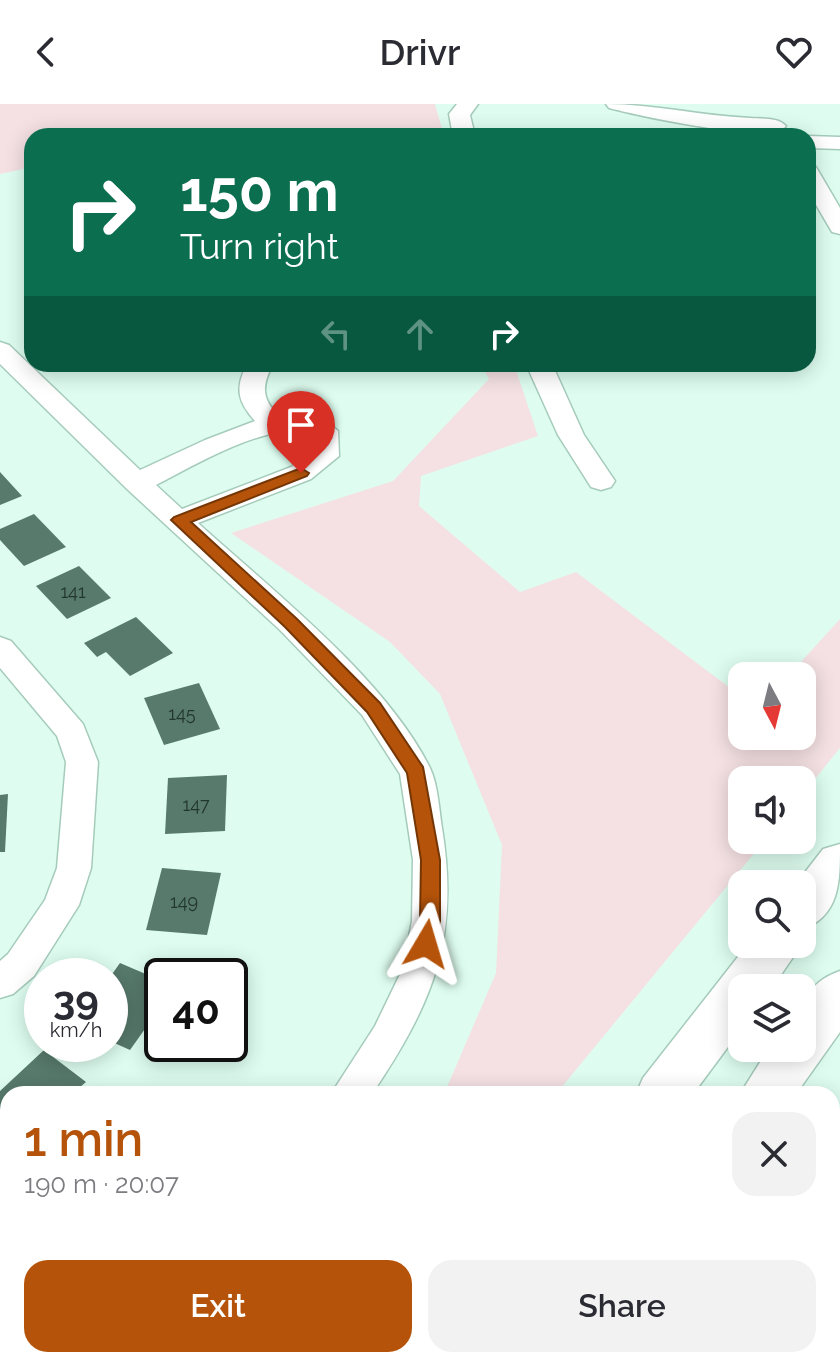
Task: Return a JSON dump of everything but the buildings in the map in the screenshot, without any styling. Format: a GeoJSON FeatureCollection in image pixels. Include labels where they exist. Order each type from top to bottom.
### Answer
{"type":"FeatureCollection","features":[{"type":"Feature","properties":{"kind":"highway"},"geometry":{"type":"LineString","coordinates":[[816,893],[840,862]]}},
{"type":"Feature","properties":{"kind":"highway"},"geometry":{"type":"LineString","coordinates":[[754,974],[766,958]]}},
{"type":"Feature","properties":{"kind":"highway"},"geometry":{"type":"LineString","coordinates":[[816,1025],[840,992]]}},
{"type":"Feature","properties":{"kind":"highway"},"geometry":{"type":"LineString","coordinates":[[668,1086],[728,1008]]}},
{"type":"Feature","properties":{"kind":"highway"},"geometry":{"type":"LineString","coordinates":[[772,1086],[789,1062]]}},
{"type":"Feature","properties":{"kind":"street"},"geometry":{"type":"LineString","coordinates":[[462,128],[459,114],[468,104]]}},
{"type":"Feature","properties":{"kind":"street"},"geometry":{"type":"LineString","coordinates":[[616,104],[701,122],[754,128]]}},
{"type":"Feature","properties":{"kind":"street"},"geometry":{"type":"LineString","coordinates":[[762,104],[778,128]]}},
{"type":"Feature","properties":{"kind":"street"},"geometry":{"type":"LineString","coordinates":[[816,142],[840,143]]}},
{"type":"Feature","properties":{"kind":"street"},"geometry":{"type":"LineString","coordinates":[[816,186],[840,227]]}},
{"type":"Feature","properties":{"kind":"street"},"geometry":{"type":"LineString","coordinates":[[0,350],[137,483],[291,623],[373,707],[416,772],[430,860],[430,921],[421,968],[389,1037],[355,1086]]}},
{"type":"Feature","properties":{"kind":"street"},"geometry":{"type":"LineString","coordinates":[[256,372],[250,382],[253,405],[270,422]]}},
{"type":"Feature","properties":{"kind":"street"},"geometry":{"type":"LineString","coordinates":[[543,372],[571,435],[601,481]]}},
{"type":"Feature","properties":{"kind":"street"},"geometry":{"type":"LineString","coordinates":[[137,483],[270,422],[297,419],[313,423],[326,432],[329,442],[325,456],[301,473],[179,520]]}},
{"type":"Feature","properties":{"kind":"street"},"geometry":{"type":"LineString","coordinates":[[0,648],[72,732],[82,762],[74,868],[61,905],[21,965],[0,983]]}},
{"type":"Feature","properties":{"kind":"shaded area"},"geometry":{"type":"Polygon","coordinates":[[[0,104],[435,104],[442,128],[24,128],[24,169],[0,174],[0,104]]]}},
{"type":"Feature","properties":{"kind":"shaded area"},"geometry":{"type":"Polygon","coordinates":[[[485,372],[517,372],[538,436],[421,476],[419,506],[520,592],[576,572],[728,686],[728,750],[816,750],[816,662],[801,662],[840,619],[840,748],[816,778],[816,766],[728,766],[728,854],[753,854],[740,870],[728,870],[728,885],[563,1086],[447,1086],[496,973],[502,845],[440,694],[390,642],[231,533],[393,481],[489,379],[485,372]]]}},
{"type":"Feature","properties":{"kind":"route"},"geometry":{"type":"LineString","coordinates":[[301,473],[179,520],[291,623],[373,707],[382,725],[416,772],[430,860],[430,921],[426,944]]}}]}
